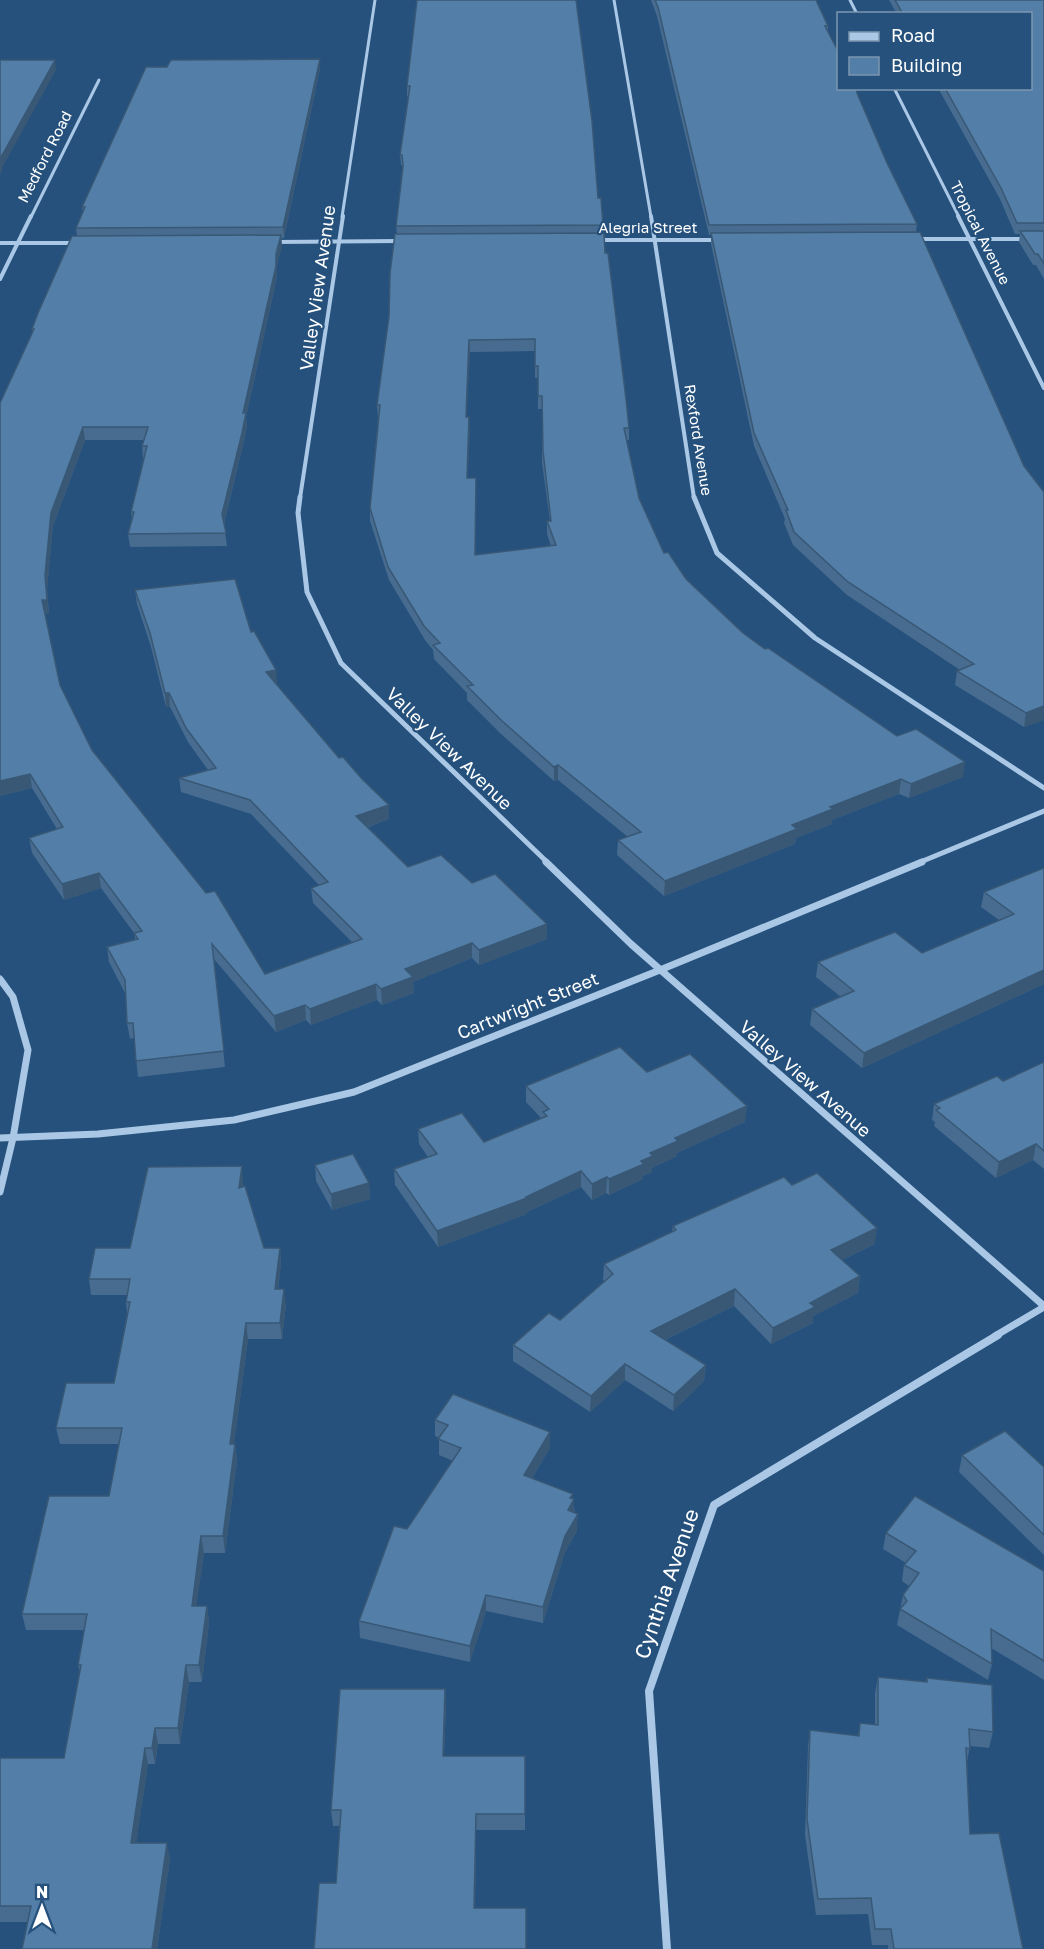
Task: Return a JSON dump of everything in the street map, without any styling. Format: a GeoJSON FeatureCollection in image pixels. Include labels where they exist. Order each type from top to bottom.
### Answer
{"type":"FeatureCollection","features":[{"type":"Feature","properties":{"kind":"street","name":"Valley View Avenue"},"geometry":{"type":"LineString","coordinates":[[375,0],[298,513],[306,592],[341,663],[660,970],[1044,1306]]}},
{"type":"Feature","properties":{"kind":"street","name":"Rexford Avenue"},"geometry":{"type":"LineString","coordinates":[[614,0],[655,240],[694,500],[717,553],[815,638],[1044,788]]}},
{"type":"Feature","properties":{"kind":"street","name":"Medford Road"},"geometry":{"type":"LineString","coordinates":[[0,279],[99,80]]}},
{"type":"Feature","properties":{"kind":"street","name":"Tropical Avenue"},"geometry":{"type":"LineString","coordinates":[[895,90],[1044,388]]}},
{"type":"Feature","properties":{"kind":"street"},"geometry":{"type":"LineString","coordinates":[[910,239],[1032,238]]}},
{"type":"Feature","properties":{"kind":"street","name":"Alegria Street"},"geometry":{"type":"LineString","coordinates":[[588,240],[725,240]]}},
{"type":"Feature","properties":{"kind":"street"},"geometry":{"type":"LineString","coordinates":[[270,242],[404,241]]}},
{"type":"Feature","properties":{"kind":"street"},"geometry":{"type":"LineString","coordinates":[[0,243],[79,243]]}},
{"type":"Feature","properties":{"kind":"street","name":"Cartwright Street"},"geometry":{"type":"LineString","coordinates":[[0,1138],[98,1134],[234,1120],[354,1092],[660,970],[1044,811]]}},
{"type":"Feature","properties":{"kind":"street"},"geometry":{"type":"LineString","coordinates":[[0,979],[13,997],[28,1050],[13,1138],[0,1192]]}},
{"type":"Feature","properties":{"kind":"street","name":"Cynthia Avenue"},"geometry":{"type":"LineString","coordinates":[[667,1949],[649,1691],[714,1505],[1044,1306]]}},
{"type":"Feature","properties":{"kind":"building"},"geometry":{"type":"Polygon","coordinates":[[[417,0],[576,0],[603,225],[396,226],[403,166],[402,155],[400,155],[410,86],[407,86],[417,0]]]}},
{"type":"Feature","properties":{"kind":"building"},"geometry":{"type":"Polygon","coordinates":[[[655,0],[816,0],[828,26],[825,26],[837,49],[837,90],[856,90],[887,163],[917,224],[709,225],[655,0]]]}},
{"type":"Feature","properties":{"kind":"building"},"geometry":{"type":"Polygon","coordinates":[[[895,0],[1044,0],[1044,223],[1017,223],[1001,188],[946,90],[1032,90],[1032,12],[902,12],[895,0]]]}},
{"type":"Feature","properties":{"kind":"building"},"geometry":{"type":"Polygon","coordinates":[[[320,59],[283,227],[76,228],[85,207],[82,207],[146,67],[167,67],[171,60],[320,59]]]}},
{"type":"Feature","properties":{"kind":"building"},"geometry":{"type":"Polygon","coordinates":[[[0,60],[55,60],[0,159],[0,60]]]}},
{"type":"Feature","properties":{"kind":"building"},"geometry":{"type":"Polygon","coordinates":[[[1020,231],[1044,231],[1044,264],[1038,254],[1035,254],[1020,231]]]}},
{"type":"Feature","properties":{"kind":"building"},"geometry":{"type":"Polygon","coordinates":[[[920,232],[1024,466],[1044,492],[1044,706],[1026,713],[957,671],[974,664],[848,582],[794,532],[786,510],[788,510],[754,433],[711,233],[920,232]]]}},
{"type":"Feature","properties":{"kind":"building"},"geometry":{"type":"Polygon","coordinates":[[[604,233],[629,428],[624,428],[639,498],[664,553],[668,552],[686,579],[743,633],[765,649],[768,648],[897,736],[916,729],[965,762],[911,784],[901,779],[830,807],[833,809],[792,825],[797,829],[665,881],[618,840],[641,832],[558,765],[554,767],[467,686],[473,685],[433,645],[440,643],[424,626],[388,567],[370,508],[380,405],[377,405],[389,316],[390,273],[395,234],[604,233]],[[535,339],[469,340],[466,417],[469,417],[467,478],[476,478],[475,555],[556,545],[547,521],[551,521],[543,451],[542,396],[538,396],[538,366],[535,366],[535,339]]]}},
{"type":"Feature","properties":{"kind":"building"},"geometry":{"type":"Polygon","coordinates":[[[281,235],[243,413],[246,413],[242,433],[222,514],[226,533],[128,534],[147,446],[142,446],[148,427],[83,427],[51,513],[45,575],[47,600],[42,600],[60,685],[92,750],[206,893],[215,891],[265,974],[362,939],[311,888],[328,882],[250,800],[179,778],[216,768],[186,728],[169,693],[165,693],[150,633],[135,590],[235,579],[251,632],[254,631],[276,670],[266,672],[339,758],[343,757],[389,805],[356,816],[408,867],[441,855],[472,883],[495,874],[547,924],[479,950],[472,943],[405,969],[413,977],[381,989],[376,984],[310,1009],[305,1005],[274,1016],[212,944],[224,1051],[136,1061],[133,1023],[127,1023],[125,980],[107,947],[138,939],[134,933],[142,931],[99,873],[62,884],[29,838],[63,827],[30,774],[0,781],[0,403],[34,329],[32,329],[38,313],[72,236],[281,235]]]}},
{"type":"Feature","properties":{"kind":"building"},"geometry":{"type":"Polygon","coordinates":[[[1044,868],[1044,970],[864,1053],[812,1009],[854,991],[818,962],[895,932],[922,953],[1014,914],[984,892],[1044,868]]]}},
{"type":"Feature","properties":{"kind":"building"},"geometry":{"type":"Polygon","coordinates":[[[620,1047],[647,1072],[690,1054],[747,1106],[675,1138],[678,1141],[650,1153],[653,1156],[641,1161],[644,1164],[609,1179],[607,1177],[592,1184],[581,1171],[527,1198],[437,1231],[394,1169],[437,1154],[418,1129],[462,1113],[484,1142],[547,1116],[543,1112],[549,1109],[526,1086],[620,1047]]]}},
{"type":"Feature","properties":{"kind":"building"},"geometry":{"type":"Polygon","coordinates":[[[1044,1062],[1044,1151],[1036,1144],[999,1162],[936,1110],[940,1108],[934,1104],[997,1076],[1003,1081],[1044,1062]]]}},
{"type":"Feature","properties":{"kind":"building"},"geometry":{"type":"Polygon","coordinates":[[[353,1154],[369,1183],[331,1194],[315,1165],[353,1154]]]}},
{"type":"Feature","properties":{"kind":"building"},"geometry":{"type":"Polygon","coordinates":[[[242,1166],[239,1188],[245,1186],[264,1248],[280,1248],[275,1289],[284,1289],[280,1323],[246,1323],[230,1444],[235,1444],[223,1536],[201,1536],[192,1606],[207,1606],[199,1665],[186,1665],[178,1728],[155,1728],[152,1748],[145,1748],[131,1843],[167,1843],[152,1949],[22,1949],[31,1906],[0,1906],[0,1758],[64,1758],[81,1665],[78,1665],[87,1614],[22,1614],[49,1496],[109,1496],[122,1428],[56,1428],[66,1383],[114,1383],[130,1302],[126,1302],[130,1279],[89,1279],[95,1248],[130,1248],[148,1167],[242,1166]]]}},
{"type":"Feature","properties":{"kind":"building"},"geometry":{"type":"Polygon","coordinates":[[[817,1173],[877,1228],[831,1250],[860,1276],[810,1303],[815,1307],[773,1328],[735,1289],[651,1331],[706,1365],[674,1395],[625,1364],[591,1396],[513,1345],[549,1313],[560,1320],[613,1274],[604,1264],[676,1230],[673,1226],[784,1177],[792,1185],[817,1173]]]}},
{"type":"Feature","properties":{"kind":"building"},"geometry":{"type":"Polygon","coordinates":[[[453,1394],[550,1432],[524,1475],[573,1494],[570,1498],[574,1499],[568,1510],[578,1514],[565,1536],[543,1607],[486,1595],[470,1646],[359,1621],[394,1526],[407,1529],[461,1448],[438,1439],[448,1425],[435,1420],[453,1394]]]}},
{"type":"Feature","properties":{"kind":"building"},"geometry":{"type":"Polygon","coordinates":[[[1005,1431],[1044,1467],[1044,1535],[962,1455],[1005,1431]]]}},
{"type":"Feature","properties":{"kind":"building"},"geometry":{"type":"Polygon","coordinates":[[[915,1496],[1044,1571],[1044,1661],[991,1629],[992,1664],[900,1609],[907,1601],[903,1595],[919,1573],[904,1565],[916,1551],[886,1533],[915,1496]]]}},
{"type":"Feature","properties":{"kind":"building"},"geometry":{"type":"Polygon","coordinates":[[[878,1677],[927,1682],[927,1678],[992,1685],[993,1732],[969,1729],[970,1749],[966,1748],[970,1834],[999,1833],[1023,1949],[894,1949],[891,1929],[875,1929],[871,1898],[818,1899],[807,1819],[810,1730],[859,1736],[860,1723],[878,1725],[878,1677]]]}},
{"type":"Feature","properties":{"kind":"building"},"geometry":{"type":"Polygon","coordinates":[[[340,1689],[445,1689],[443,1756],[525,1756],[525,1814],[476,1814],[474,1908],[526,1908],[526,1949],[314,1949],[319,1883],[336,1883],[341,1810],[331,1810],[340,1689]]]}}]}
